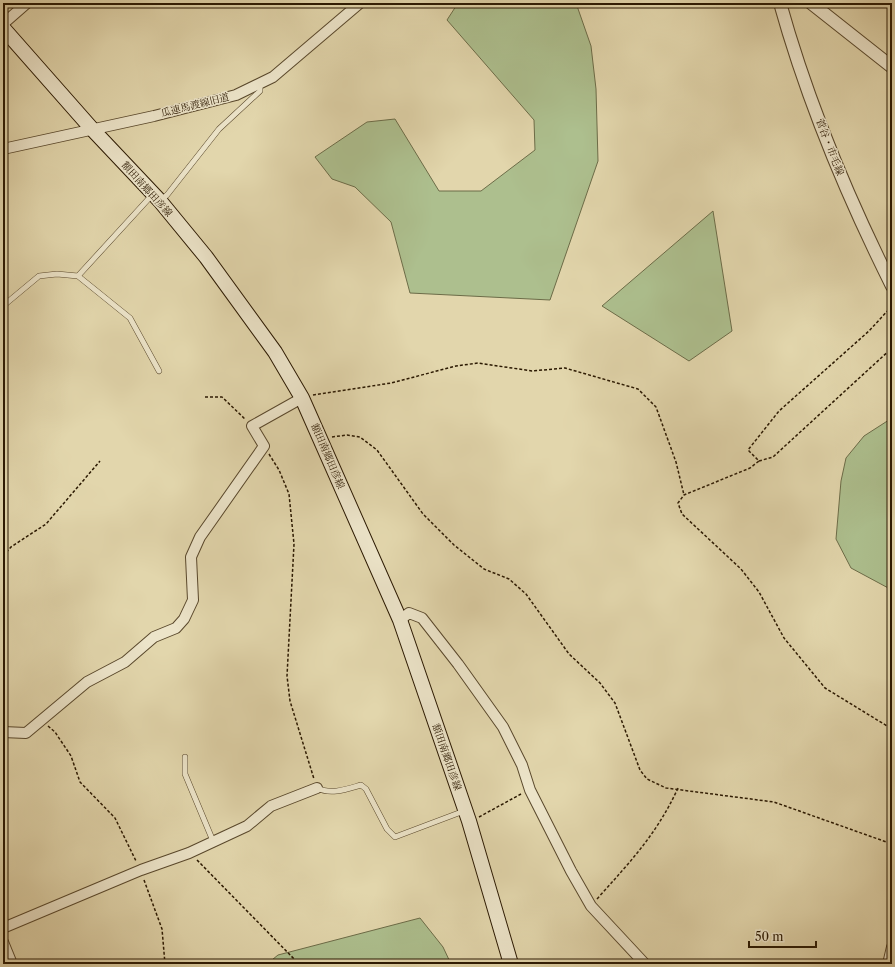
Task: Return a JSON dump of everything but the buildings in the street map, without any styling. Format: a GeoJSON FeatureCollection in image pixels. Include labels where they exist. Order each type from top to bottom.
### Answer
{"type":"FeatureCollection","features":[{"type":"Feature","properties":{"kind":"main road","name":"額田南郷田彦線"},"geometry":{"type":"LineString","coordinates":[[3,28],[92,129],[156,198],[206,257],[276,352],[302,398],[400,620],[468,816],[511,964]]}},
{"type":"Feature","properties":{"kind":"street"},"geometry":{"type":"LineString","coordinates":[[3,24],[27,3]]}},
{"type":"Feature","properties":{"kind":"street","name":"瓜連馬渡線旧道"},"geometry":{"type":"LineString","coordinates":[[3,149],[154,116],[236,95],[272,77],[360,3]]}},
{"type":"Feature","properties":{"kind":"street","name":"菅谷・市毛線"},"geometry":{"type":"LineString","coordinates":[[780,3],[806,84],[844,184],[892,286]]}},
{"type":"Feature","properties":{"kind":"street"},"geometry":{"type":"LineString","coordinates":[[810,3],[892,67]]}},
{"type":"Feature","properties":{"kind":"street"},"geometry":{"type":"LineString","coordinates":[[3,732],[26,733],[87,682],[124,662],[154,637],[176,628],[184,619],[193,600],[190,557],[200,537],[264,446],[252,426],[302,398]]}},
{"type":"Feature","properties":{"kind":"street"},"geometry":{"type":"LineString","coordinates":[[400,620],[409,613],[422,618],[458,664],[503,727],[522,765],[530,790],[571,871],[591,906],[645,964]]}},
{"type":"Feature","properties":{"kind":"street"},"geometry":{"type":"LineString","coordinates":[[3,928],[141,870],[189,853],[247,826],[271,806],[317,788]]}},
{"type":"Feature","properties":{"kind":"street"},"geometry":{"type":"LineString","coordinates":[[3,942],[12,964]]}},
{"type":"Feature","properties":{"kind":"street"},"geometry":{"type":"LineString","coordinates":[[888,964],[892,947]]}},
{"type":"Feature","properties":{"kind":"lane"},"geometry":{"type":"LineString","coordinates":[[78,276],[156,198],[167,195],[219,129],[256,96],[260,91],[260,84]]}},
{"type":"Feature","properties":{"kind":"lane"},"geometry":{"type":"LineString","coordinates":[[3,306],[39,276],[57,274],[78,276],[130,318],[159,371]]}},
{"type":"Feature","properties":{"kind":"lane"},"geometry":{"type":"LineString","coordinates":[[185,756],[185,774],[213,841]]}},
{"type":"Feature","properties":{"kind":"lane"},"geometry":{"type":"LineString","coordinates":[[317,788],[323,792],[345,790],[361,785],[366,789],[387,829],[395,837],[460,811],[468,816]]}},
{"type":"Feature","properties":{"kind":"path"},"geometry":{"type":"LineString","coordinates":[[759,460],[748,450],[779,411],[870,331],[892,306]]}},
{"type":"Feature","properties":{"kind":"path"},"geometry":{"type":"LineString","coordinates":[[892,348],[772,457],[759,460],[750,468],[684,495],[678,503],[682,514],[741,568],[759,592],[784,638],[811,673],[825,688],[892,729]]}},
{"type":"Feature","properties":{"kind":"path"},"geometry":{"type":"LineString","coordinates":[[302,398],[338,390],[391,383],[456,366],[478,363],[532,371],[565,368],[638,389],[656,407],[676,462],[684,495]]}},
{"type":"Feature","properties":{"kind":"path"},"geometry":{"type":"LineString","coordinates":[[205,397],[222,397],[252,426]]}},
{"type":"Feature","properties":{"kind":"path"},"geometry":{"type":"LineString","coordinates":[[320,438],[347,435],[360,437],[377,450],[423,514],[454,545],[484,569],[509,579],[526,594],[569,654],[600,683],[615,704],[640,770],[648,779],[666,788],[678,788],[774,802],[892,844]]}},
{"type":"Feature","properties":{"kind":"path"},"geometry":{"type":"LineString","coordinates":[[264,446],[279,470],[289,494],[294,544],[287,676],[290,701],[317,788]]}},
{"type":"Feature","properties":{"kind":"path"},"geometry":{"type":"LineString","coordinates":[[3,556],[11,547],[46,524],[100,461]]}},
{"type":"Feature","properties":{"kind":"path"},"geometry":{"type":"LineString","coordinates":[[41,722],[55,732],[71,756],[80,782],[115,818],[141,870],[162,929],[165,964]]}},
{"type":"Feature","properties":{"kind":"path"},"geometry":{"type":"LineString","coordinates":[[591,906],[640,852],[666,815],[678,788]]}},
{"type":"Feature","properties":{"kind":"path"},"geometry":{"type":"LineString","coordinates":[[468,816],[530,790]]}},
{"type":"Feature","properties":{"kind":"path"},"geometry":{"type":"LineString","coordinates":[[189,853],[300,964]]}},
{"type":"Feature","properties":{"kind":"green space"},"geometry":{"type":"Polygon","coordinates":[[[458,3],[576,3],[591,46],[596,89],[598,161],[550,300],[410,293],[391,222],[355,187],[332,179],[315,157],[367,122],[395,119],[439,191],[481,191],[535,150],[534,120],[447,20],[458,3]]]}},
{"type":"Feature","properties":{"kind":"green space"},"geometry":{"type":"Polygon","coordinates":[[[713,211],[732,331],[689,361],[602,306],[713,211]]]}},
{"type":"Feature","properties":{"kind":"green space"},"geometry":{"type":"Polygon","coordinates":[[[892,418],[892,590],[851,568],[836,539],[841,481],[846,458],[864,436],[892,418]]]}},
{"type":"Feature","properties":{"kind":"green space"},"geometry":{"type":"Polygon","coordinates":[[[420,918],[443,947],[451,964],[267,964],[278,955],[420,918]]]}}]}
